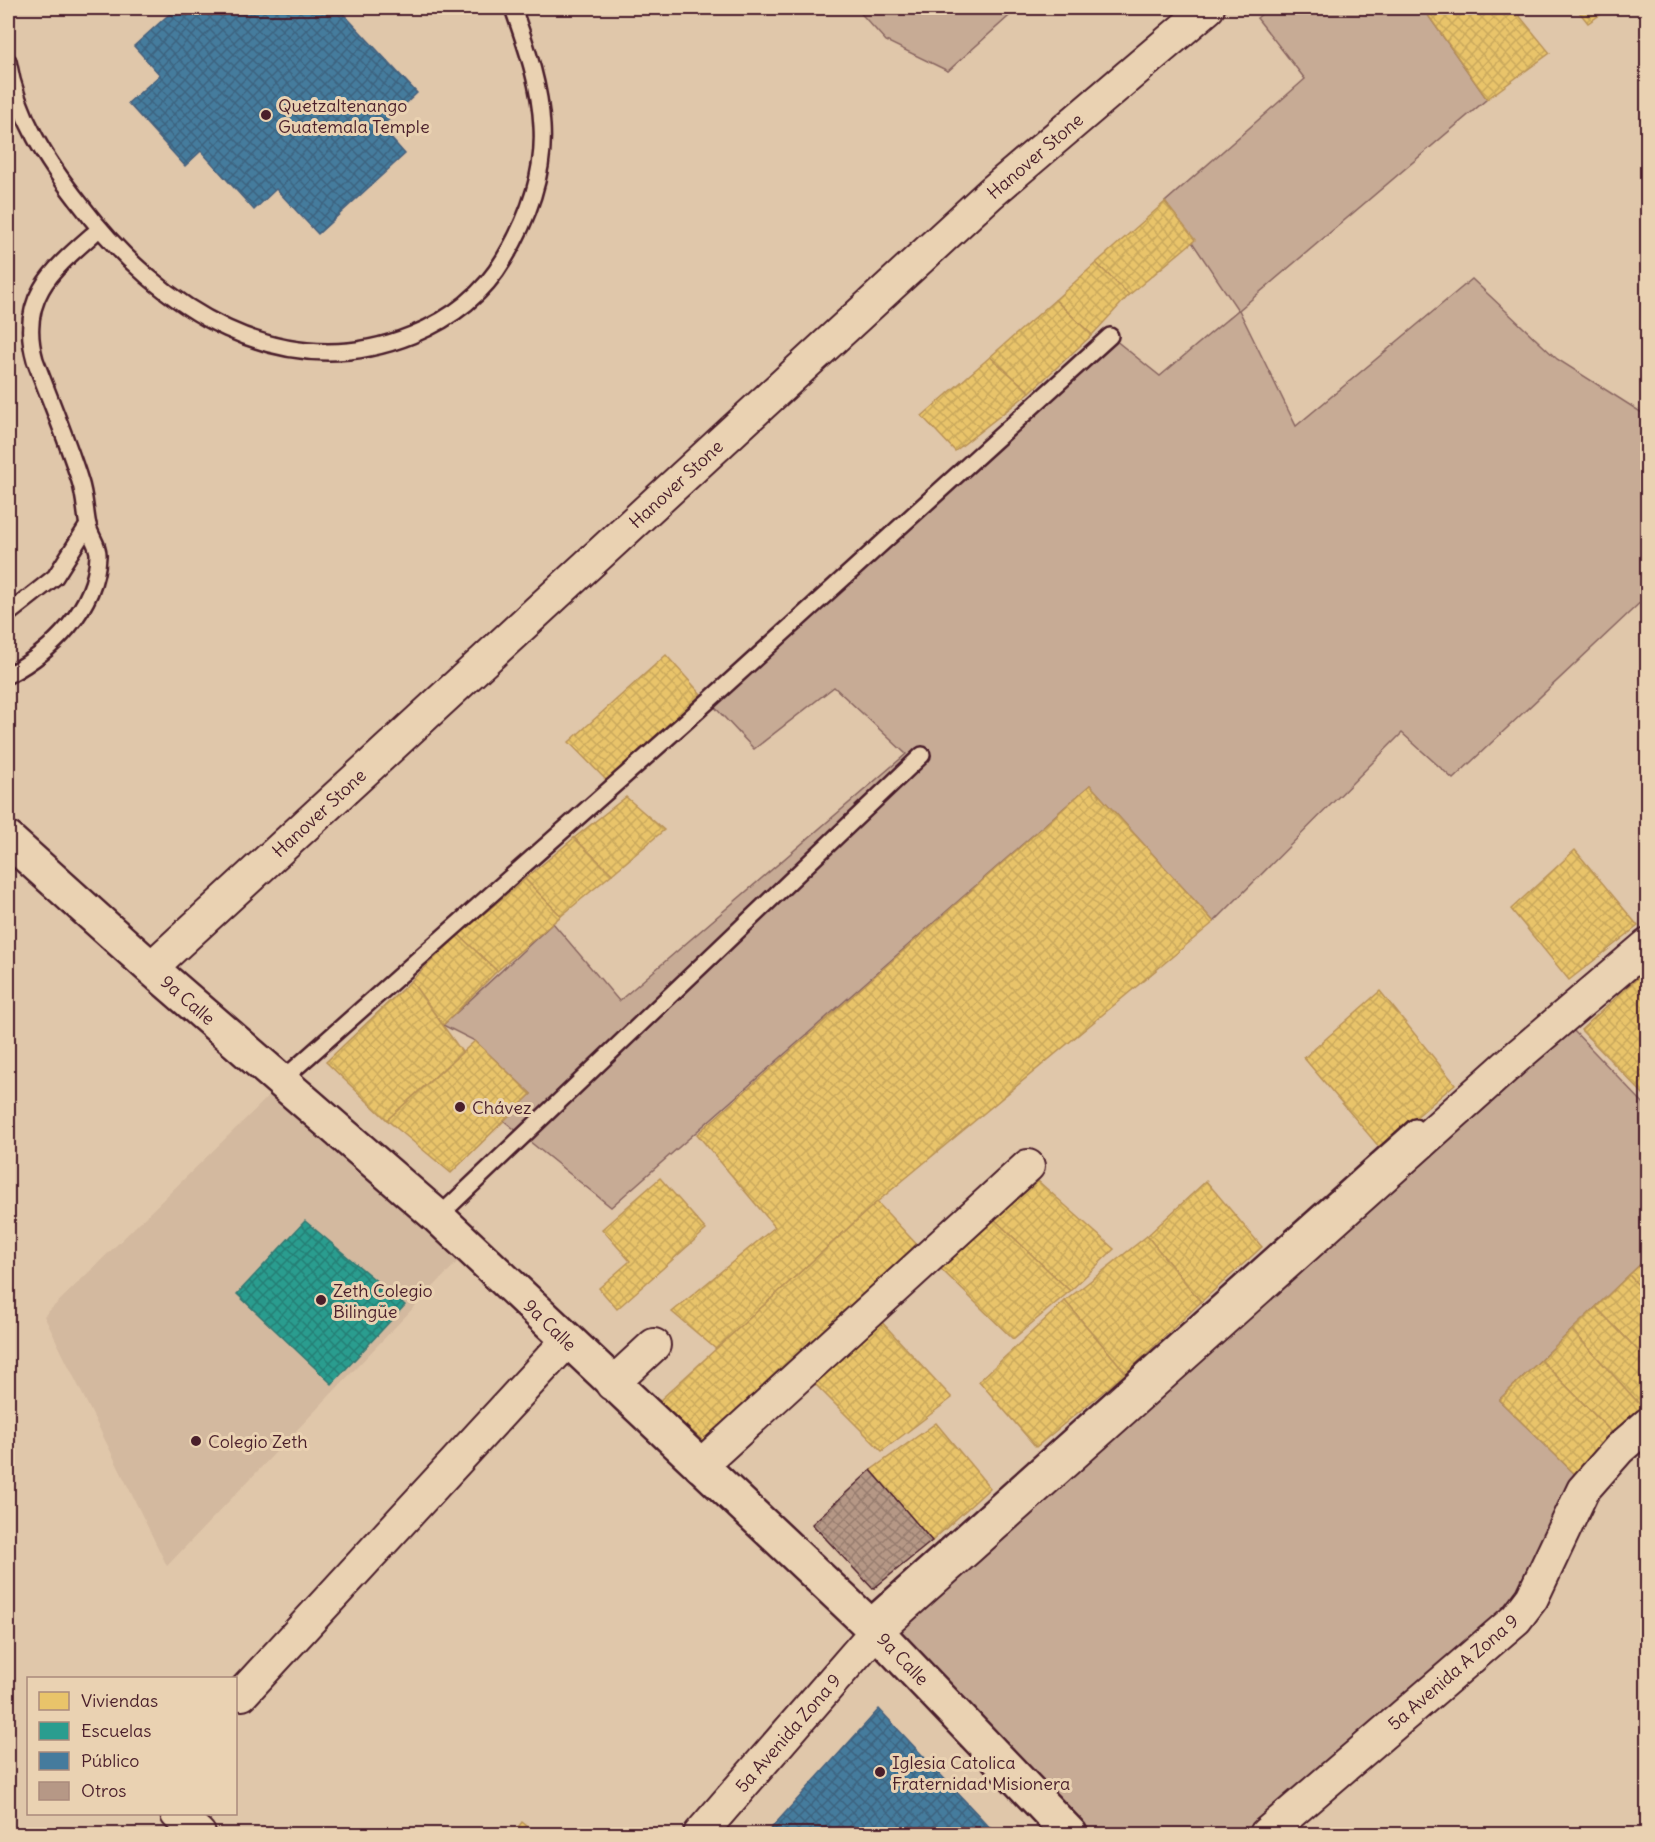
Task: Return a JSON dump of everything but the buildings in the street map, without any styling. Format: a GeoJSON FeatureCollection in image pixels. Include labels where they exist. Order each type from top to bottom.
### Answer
{"type":"FeatureCollection","features":[{"type":"Feature","properties":{"kind":"street","name":"Hanover Stone"},"geometry":{"type":"LineString","coordinates":[[151,968],[991,193],[1208,8]]}},
{"type":"Feature","properties":{"kind":"street","name":"9a Calle"},"geometry":{"type":"LineString","coordinates":[[8,838],[151,968],[438,1217],[612,1384],[870,1625],[1070,1834]]}},
{"type":"Feature","properties":{"kind":"street","name":"5a Avenida Zona 9"},"geometry":{"type":"LineString","coordinates":[[700,1834],[870,1625],[1647,945]]}},
{"type":"Feature","properties":{"kind":"street"},"geometry":{"type":"LineString","coordinates":[[700,1466],[1028,1167]]}},
{"type":"Feature","properties":{"kind":"street"},"geometry":{"type":"LineString","coordinates":[[242,1694],[567,1341]]}},
{"type":"Feature","properties":{"kind":"street"},"geometry":{"type":"LineString","coordinates":[[612,1384],[654,1345]]}},
{"type":"Feature","properties":{"kind":"street","name":"5a Avenida A Zona 9"},"geometry":{"type":"LineString","coordinates":[[1266,1834],[1516,1619],[1532,1598],[1583,1490],[1619,1449],[1647,1424]]}},
{"type":"Feature","properties":{"kind":"street"},"geometry":{"type":"LineString","coordinates":[[178,1815],[199,1834]]}},
{"type":"Feature","properties":{"kind":"lane"},"geometry":{"type":"LineString","coordinates":[[8,60],[11,79],[28,125],[50,165],[99,229],[148,277],[188,309],[232,332],[284,348],[337,353],[387,345],[434,326],[468,304],[494,276],[518,236],[537,185],[542,126],[533,66],[513,8]]}},
{"type":"Feature","properties":{"kind":"lane"},"geometry":{"type":"LineString","coordinates":[[8,675],[50,648],[77,616],[88,593],[99,554],[88,525],[87,507],[80,481],[31,344],[30,324],[34,305],[43,284],[58,265],[99,229]]}},
{"type":"Feature","properties":{"kind":"lane"},"geometry":{"type":"LineString","coordinates":[[282,1080],[692,717],[1110,336]]}},
{"type":"Feature","properties":{"kind":"lane"},"geometry":{"type":"LineString","coordinates":[[8,614],[55,577],[88,525]]}},
{"type":"Feature","properties":{"kind":"lane"},"geometry":{"type":"LineString","coordinates":[[438,1217],[922,755]]}},
{"type":"Feature","properties":{"kind":"lane"},"geometry":{"type":"LineString","coordinates":[[870,1625],[1414,1127]]}},
{"type":"Feature","properties":{"kind":"shaded area"},"geometry":{"type":"Polygon","coordinates":[[[856,8],[1018,8],[948,71],[886,41],[856,8]]]}},
{"type":"Feature","properties":{"kind":"shaded area"},"geometry":{"type":"Polygon","coordinates":[[[1269,8],[1423,8],[1487,99],[1239,310],[1296,426],[1472,279],[1557,359],[1647,416],[1647,596],[1453,779],[1402,733],[1214,922],[1090,785],[611,1207],[503,1120],[531,1094],[475,1041],[443,1025],[553,923],[619,1001],[906,754],[834,687],[754,749],[709,701],[1110,336],[1160,376],[1238,310],[1165,202],[1305,79],[1257,18],[1269,8]]]}},
{"type":"Feature","properties":{"kind":"shaded area"},"geometry":{"type":"Polygon","coordinates":[[[1571,1028],[1647,1107],[1647,1258],[1499,1400],[1577,1476],[1517,1605],[1246,1834],[1094,1834],[894,1631],[1571,1028]]]}},
{"type":"Feature","properties":{"kind":"shaded area","name":"Colegio Zeth"},"geometry":{"type":"Polygon","coordinates":[[[274,1091],[461,1258],[167,1566],[44,1316],[274,1091]]]}},
{"type":"Feature","properties":{"kind":"place","name":"Quetzaltenango Guatemala Temple"},"geometry":{"type":"Point","coordinates":[266,115]}},
{"type":"Feature","properties":{"kind":"place","name":"Chávez"},"geometry":{"type":"Point","coordinates":[460,1107]}},
{"type":"Feature","properties":{"kind":"place","name":"Zeth Colegio Bilingüe"},"geometry":{"type":"Point","coordinates":[321,1300]}},
{"type":"Feature","properties":{"kind":"place","name":"Colegio Zeth"},"geometry":{"type":"Point","coordinates":[196,1441]}},
{"type":"Feature","properties":{"kind":"place","name":"Iglesia Catolica Fraternidad Misionera"},"geometry":{"type":"Point","coordinates":[880,1772]}}]}
